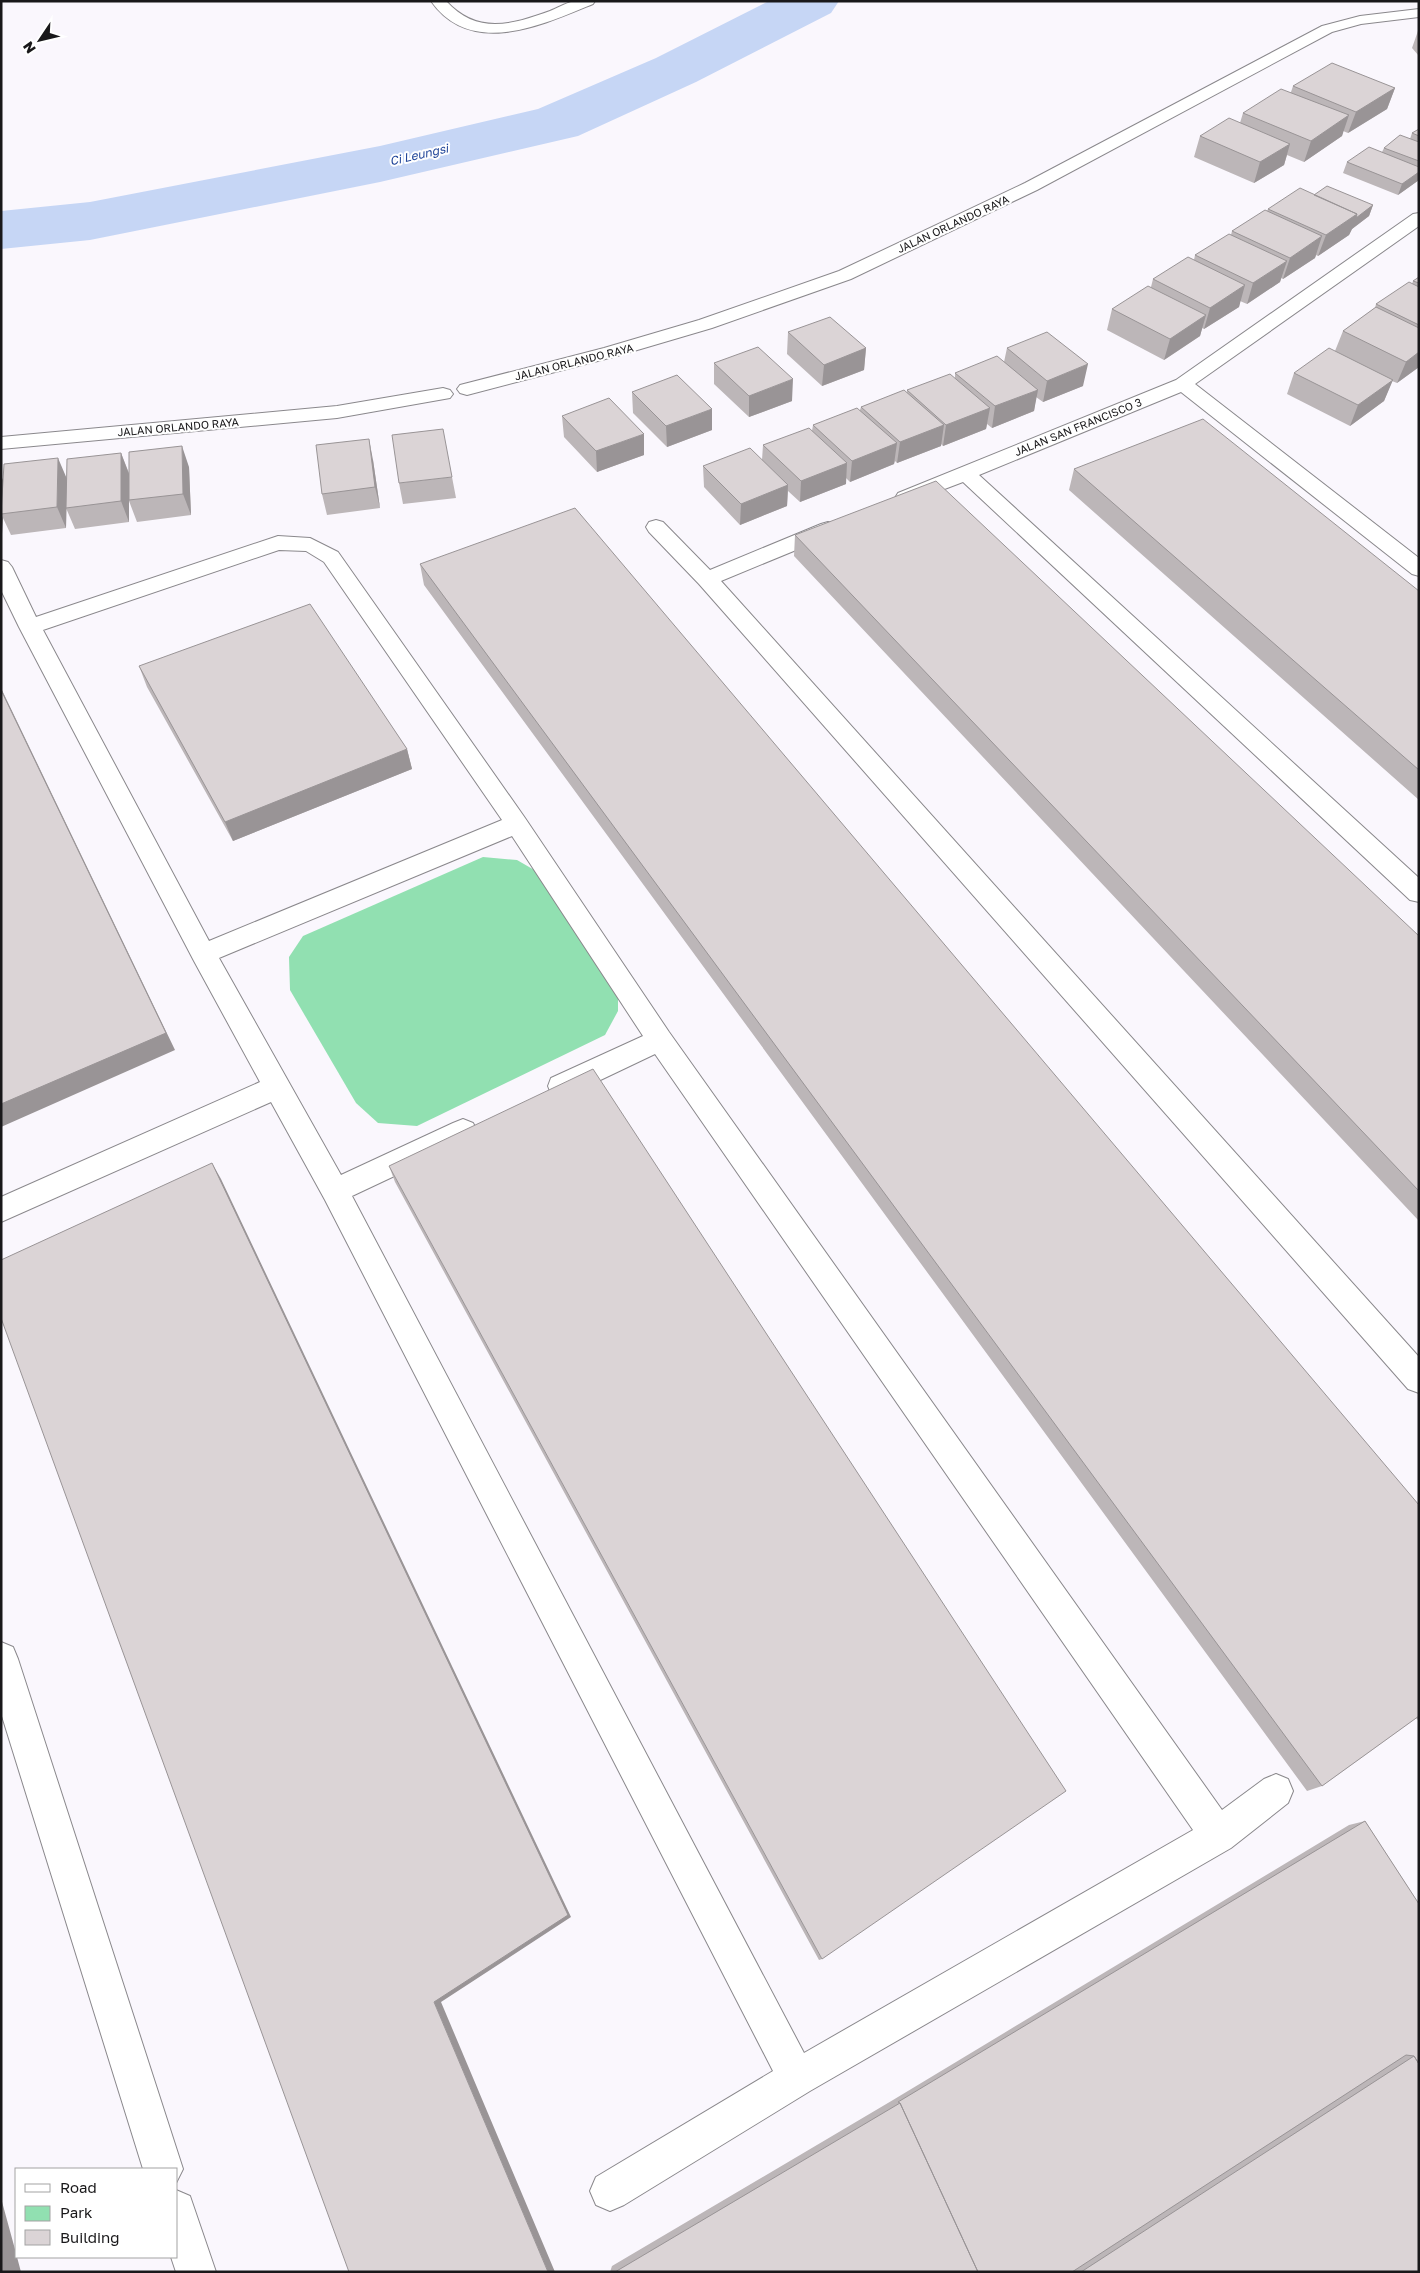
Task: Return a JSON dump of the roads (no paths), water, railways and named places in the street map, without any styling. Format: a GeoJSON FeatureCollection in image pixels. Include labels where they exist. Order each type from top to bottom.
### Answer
{"type":"FeatureCollection","features":[{"type":"Feature","properties":{"kind":"street"},"geometry":{"type":"LineString","coordinates":[[438,1],[452,17],[467,25],[490,29],[514,26],[588,1]]}},
{"type":"Feature","properties":{"kind":"street","name":"JALAN ORLANDO RAYA"},"geometry":{"type":"LineString","coordinates":[[467,389],[633,347],[740,313],[846,274],[984,210],[1071,166],[1327,29],[1360,20],[1419,14]]}},
{"type":"Feature","properties":{"kind":"street","name":"JALAN SAN FRANCISCO 3"},"geometry":{"type":"LineString","coordinates":[[891,503],[1182,384],[1419,218]]}},
{"type":"Feature","properties":{"kind":"street"},"geometry":{"type":"LineString","coordinates":[[1182,384],[1419,569]]}},
{"type":"Feature","properties":{"kind":"street","name":"JALAN ORLANDO RAYA"},"geometry":{"type":"LineString","coordinates":[[1,444],[337,412],[443,394]]}},
{"type":"Feature","properties":{"kind":"street"},"geometry":{"type":"LineString","coordinates":[[965,473],[1419,893]]}},
{"type":"Feature","properties":{"kind":"street"},"geometry":{"type":"LineString","coordinates":[[707,579],[845,522]]}},
{"type":"Feature","properties":{"kind":"street"},"geometry":{"type":"LineString","coordinates":[[656,528],[707,579],[1419,1379]]}},
{"type":"Feature","properties":{"kind":"street"},"geometry":{"type":"LineString","coordinates":[[30,627],[278,542],[310,545],[330,557],[516,824],[660,1040],[1218,1835]]}},
{"type":"Feature","properties":{"kind":"street"},"geometry":{"type":"LineString","coordinates":[[1,568],[30,627],[203,954],[335,1191],[797,2078]]}},
{"type":"Feature","properties":{"kind":"street"},"geometry":{"type":"LineString","coordinates":[[203,954],[516,824]]}},
{"type":"Feature","properties":{"kind":"street"},"geometry":{"type":"LineString","coordinates":[[542,1094],[660,1040]]}},
{"type":"Feature","properties":{"kind":"street"},"geometry":{"type":"LineString","coordinates":[[1,1210],[276,1087]]}},
{"type":"Feature","properties":{"kind":"street"},"geometry":{"type":"LineString","coordinates":[[335,1191],[488,1120]]}},
{"type":"Feature","properties":{"kind":"street"},"geometry":{"type":"LineString","coordinates":[[1,1659],[163,2168]]}},
{"type":"Feature","properties":{"kind":"street"},"geometry":{"type":"LineString","coordinates":[[610,2191],[797,2078],[1218,1835],[1276,1791]]}},
{"type":"Feature","properties":{"kind":"street"},"geometry":{"type":"LineString","coordinates":[[178,2216],[196,2272]]}},
{"type":"Feature","properties":{"kind":"waterway","name":"Ci Leungsi"},"geometry":{"type":"LineString","coordinates":[[1,230],[90,221],[380,164],[557,123],[676,70],[812,1]]}}]}
